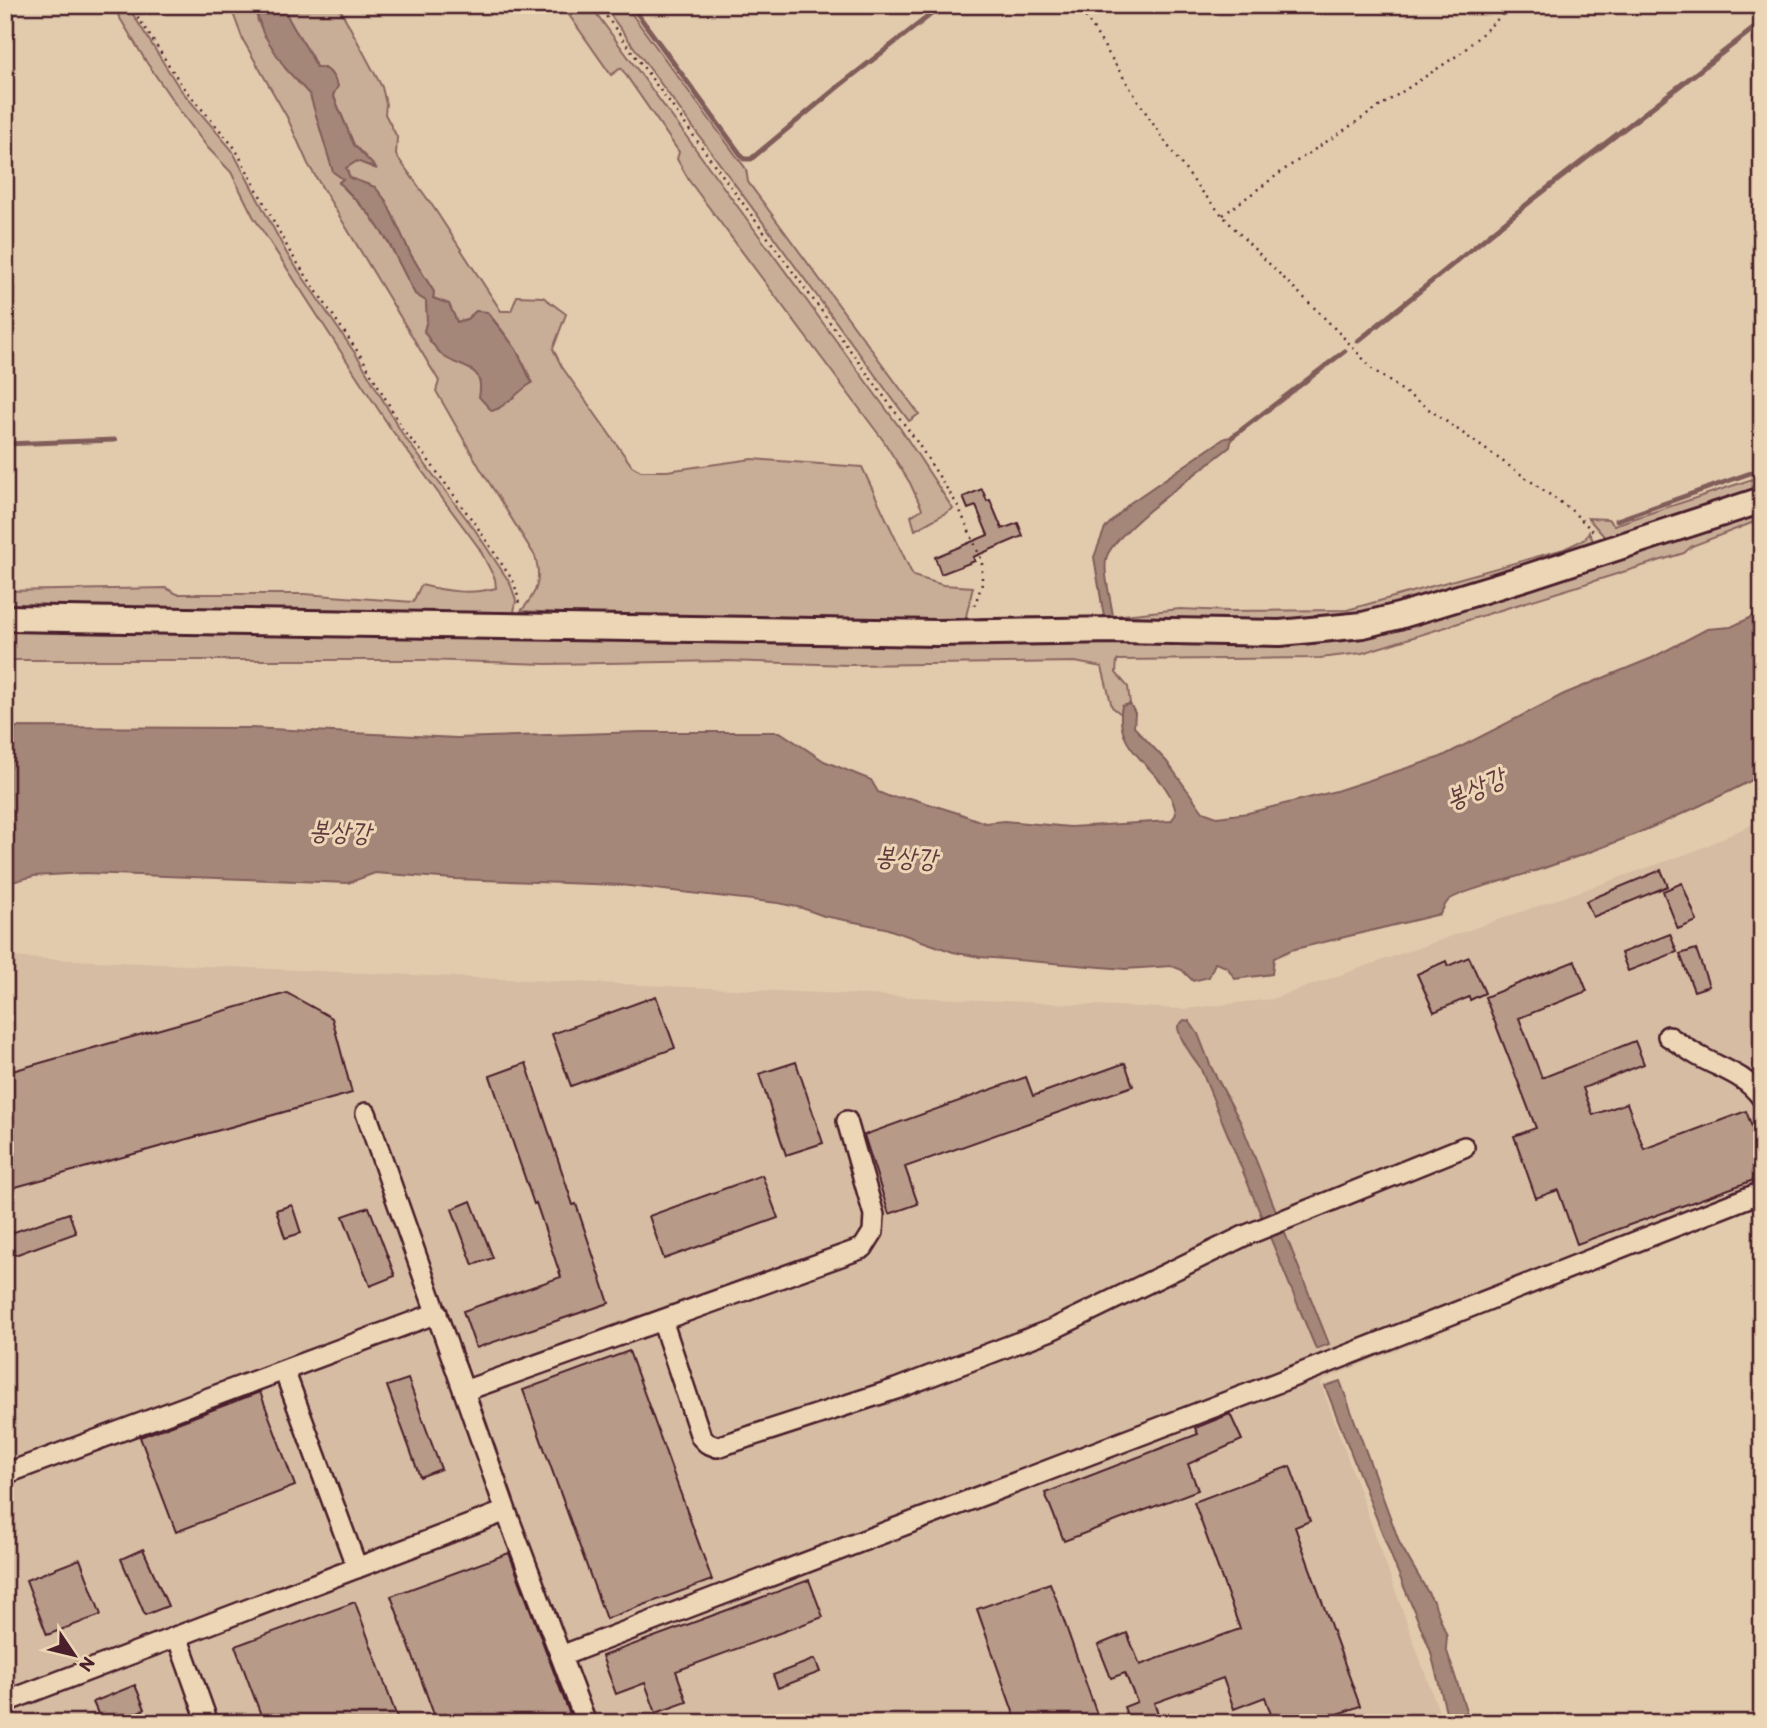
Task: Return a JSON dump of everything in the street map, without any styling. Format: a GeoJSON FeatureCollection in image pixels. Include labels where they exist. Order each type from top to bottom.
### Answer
{"type":"FeatureCollection","features":[{"type":"Feature","properties":{"kind":"main road"},"geometry":{"type":"LineString","coordinates":[[5,618],[966,633],[1117,630],[1280,633],[1363,625],[1420,610],[1762,500]]}},
{"type":"Feature","properties":{"kind":"street"},"geometry":{"type":"LineString","coordinates":[[1668,1036],[1697,1055],[1742,1077],[1762,1098]]}},
{"type":"Feature","properties":{"kind":"street"},"geometry":{"type":"LineString","coordinates":[[366,1113],[506,1511],[586,1723]]}},
{"type":"Feature","properties":{"kind":"street"},"geometry":{"type":"LineString","coordinates":[[464,1391],[863,1248],[873,1232],[874,1215],[846,1121]]}},
{"type":"Feature","properties":{"kind":"street"},"geometry":{"type":"LineString","coordinates":[[662,1320],[701,1437],[717,1447],[897,1389],[1051,1330],[1244,1236],[1464,1147]]}},
{"type":"Feature","properties":{"kind":"street"},"geometry":{"type":"LineString","coordinates":[[561,1656],[1274,1384],[1762,1192]]}},
{"type":"Feature","properties":{"kind":"street"},"geometry":{"type":"LineString","coordinates":[[5,1475],[437,1312]]}},
{"type":"Feature","properties":{"kind":"street"},"geometry":{"type":"LineString","coordinates":[[284,1370],[357,1568]]}},
{"type":"Feature","properties":{"kind":"street"},"geometry":{"type":"LineString","coordinates":[[5,1702],[506,1511]]}},
{"type":"Feature","properties":{"kind":"street"},"geometry":{"type":"LineString","coordinates":[[177,1636],[208,1723]]}},
{"type":"Feature","properties":{"kind":"path"},"geometry":{"type":"LineString","coordinates":[[130,5],[183,87],[235,148],[290,252],[364,360],[405,433],[478,528],[513,581],[519,600],[516,625]]}},
{"type":"Feature","properties":{"kind":"path"},"geometry":{"type":"LineString","coordinates":[[598,5],[907,428],[958,506],[982,561],[982,584],[966,633]]}},
{"type":"Feature","properties":{"kind":"path"},"geometry":{"type":"LineString","coordinates":[[1078,5],[1181,164],[1223,215],[1305,301],[1350,343],[1372,369],[1570,509],[1594,532],[1608,551]]}},
{"type":"Feature","properties":{"kind":"path"},"geometry":{"type":"LineString","coordinates":[[1223,215],[1288,167],[1461,53],[1513,5]]}},
{"type":"Feature","properties":{"kind":"shaded area"},"geometry":{"type":"Polygon","coordinates":[[[112,5],[127,5],[180,89],[232,150],[287,254],[361,362],[403,435],[475,530],[510,583],[516,600],[513,619],[5,613],[5,591],[166,588],[177,594],[304,594],[413,602],[421,585],[458,591],[496,588],[495,579],[479,548],[391,429],[253,216],[231,172],[208,148],[180,111],[112,5]]]}},
{"type":"Feature","properties":{"kind":"shaded area"},"geometry":{"type":"Polygon","coordinates":[[[230,5],[252,5],[255,8],[258,22],[285,68],[310,95],[333,171],[343,179],[339,183],[370,215],[389,243],[415,294],[426,301],[427,320],[424,331],[431,343],[455,362],[467,366],[477,374],[481,387],[498,409],[518,390],[532,383],[523,363],[487,312],[476,311],[467,319],[457,322],[449,304],[433,298],[434,292],[411,255],[386,201],[375,187],[350,178],[346,168],[357,161],[375,168],[354,145],[333,94],[338,86],[334,78],[328,70],[316,67],[283,5],[338,5],[382,87],[385,114],[397,137],[396,155],[501,311],[511,311],[517,296],[543,297],[566,314],[553,349],[562,367],[632,466],[641,471],[667,471],[752,459],[862,467],[913,576],[943,585],[973,587],[964,625],[733,622],[521,611],[537,586],[535,556],[436,391],[439,381],[308,164],[287,117],[243,40],[230,5]]]}},
{"type":"Feature","properties":{"kind":"shaded area"},"geometry":{"type":"Polygon","coordinates":[[[562,5],[590,5],[900,428],[953,509],[915,530],[911,516],[922,509],[910,483],[883,440],[690,182],[677,159],[679,152],[621,68],[611,75],[562,5]]]}},
{"type":"Feature","properties":{"kind":"shaded area"},"geometry":{"type":"Polygon","coordinates":[[[603,5],[625,5],[746,169],[748,182],[919,414],[909,421],[603,5]]]}},
{"type":"Feature","properties":{"kind":"shaded area"},"geometry":{"type":"Polygon","coordinates":[[[1762,476],[1762,492],[1610,543],[1588,518],[1608,519],[1614,525],[1762,476]]]}},
{"type":"Feature","properties":{"kind":"shaded area"},"geometry":{"type":"Polygon","coordinates":[[[1762,508],[1762,519],[1692,546],[1684,553],[1362,653],[1320,658],[1117,660],[1116,673],[1128,687],[1130,704],[1122,706],[1121,714],[1112,707],[1102,667],[1075,662],[850,665],[726,661],[546,664],[422,660],[5,660],[5,626],[1115,643],[1280,640],[1762,508]]]}},
{"type":"Feature","properties":{"kind":"shaded area"},"geometry":{"type":"Polygon","coordinates":[[[1589,532],[1595,545],[1352,621],[984,627],[981,618],[1104,617],[1180,609],[1347,610],[1564,549],[1585,539],[1589,532]]]}},
{"type":"Feature","properties":{"kind":"shaded area"},"geometry":{"type":"Polygon","coordinates":[[[1762,820],[1762,1202],[1323,1380],[1321,1384],[1443,1723],[5,1723],[5,957],[1184,1009],[1272,999],[1695,851],[1762,820]]]}},
{"type":"Feature","properties":{"kind":"water"},"geometry":{"type":"Polygon","coordinates":[[[252,5],[283,5],[316,67],[328,70],[332,75],[338,86],[333,95],[354,145],[377,169],[357,161],[346,168],[350,178],[375,187],[386,201],[411,255],[434,292],[433,298],[449,304],[457,322],[467,319],[476,311],[487,312],[516,349],[532,383],[502,406],[492,411],[479,397],[480,387],[476,374],[443,356],[426,335],[426,301],[415,294],[389,243],[370,215],[339,182],[343,179],[333,172],[310,95],[285,68],[263,33],[252,5]]]}},
{"type":"Feature","properties":{"kind":"water"},"geometry":{"type":"Polygon","coordinates":[[[1232,437],[1230,447],[1144,515],[1114,545],[1106,562],[1113,616],[1104,617],[1094,557],[1105,528],[1130,503],[1225,438],[1232,437]]]}},
{"type":"Feature","properties":{"kind":"water","name":"봉상강"},"geometry":{"type":"Polygon","coordinates":[[[1762,612],[1762,775],[1670,820],[1606,846],[1454,897],[1440,914],[1291,950],[1274,958],[1272,974],[1235,979],[1227,967],[1215,963],[1209,977],[1193,981],[1182,970],[1172,966],[1125,969],[980,957],[953,952],[885,928],[824,916],[778,903],[620,885],[454,879],[375,873],[348,883],[85,873],[34,876],[5,884],[5,727],[250,728],[457,738],[642,732],[780,732],[824,761],[871,780],[878,792],[890,797],[910,798],[985,823],[1004,821],[1070,827],[1171,821],[1176,814],[1172,799],[1164,785],[1133,751],[1125,738],[1121,723],[1122,706],[1130,704],[1135,713],[1134,727],[1167,762],[1203,812],[1217,817],[1248,813],[1336,791],[1441,757],[1564,694],[1652,658],[1707,629],[1731,627],[1762,612]]]}},
{"type":"Feature","properties":{"kind":"water"},"geometry":{"type":"Polygon","coordinates":[[[1184,1020],[1189,1021],[1198,1034],[1211,1067],[1241,1123],[1329,1344],[1316,1349],[1200,1067],[1180,1035],[1178,1026],[1184,1020]]]}},
{"type":"Feature","properties":{"kind":"water"},"geometry":{"type":"Polygon","coordinates":[[[1340,1381],[1400,1544],[1434,1603],[1447,1636],[1446,1648],[1470,1723],[1449,1723],[1430,1649],[1325,1386],[1340,1381]]]}},
{"type":"Feature","properties":{"kind":"building"},"geometry":{"type":"Polygon","coordinates":[[[982,489],[987,501],[990,500],[1002,529],[1018,523],[1023,536],[973,557],[975,561],[941,574],[935,557],[988,535],[976,506],[968,509],[963,497],[982,489]]]}},
{"type":"Feature","properties":{"kind":"building"},"geometry":{"type":"Polygon","coordinates":[[[1661,870],[1668,886],[1593,917],[1586,901],[1661,870]]]}},
{"type":"Feature","properties":{"kind":"building"},"geometry":{"type":"Polygon","coordinates":[[[1682,883],[1697,921],[1678,929],[1663,891],[1682,883]]]}},
{"type":"Feature","properties":{"kind":"building"},"geometry":{"type":"Polygon","coordinates":[[[1670,934],[1677,952],[1628,971],[1621,953],[1670,934]]]}},
{"type":"Feature","properties":{"kind":"building"},"geometry":{"type":"Polygon","coordinates":[[[1696,949],[1709,986],[1694,991],[1680,954],[1696,949]]]}},
{"type":"Feature","properties":{"kind":"building"},"geometry":{"type":"Polygon","coordinates":[[[1469,957],[1485,993],[1434,1012],[1417,974],[1446,961],[1448,966],[1469,957]]]}},
{"type":"Feature","properties":{"kind":"building"},"geometry":{"type":"Polygon","coordinates":[[[1575,961],[1587,991],[1519,1018],[1542,1078],[1635,1041],[1644,1064],[1583,1088],[1593,1115],[1627,1103],[1644,1149],[1746,1111],[1762,1154],[1762,1177],[1577,1244],[1558,1190],[1536,1198],[1514,1136],[1536,1128],[1485,997],[1575,961]]]}},
{"type":"Feature","properties":{"kind":"building"},"geometry":{"type":"Polygon","coordinates":[[[287,993],[332,1018],[352,1093],[5,1190],[5,1073],[287,993]]]}},
{"type":"Feature","properties":{"kind":"building"},"geometry":{"type":"Polygon","coordinates":[[[656,996],[675,1048],[571,1086],[552,1034],[656,996]]]}},
{"type":"Feature","properties":{"kind":"building"},"geometry":{"type":"Polygon","coordinates":[[[796,1062],[823,1143],[786,1155],[759,1074],[796,1062]]]}},
{"type":"Feature","properties":{"kind":"building"},"geometry":{"type":"Polygon","coordinates":[[[526,1063],[609,1303],[476,1348],[463,1311],[561,1277],[490,1076],[526,1063]]]}},
{"type":"Feature","properties":{"kind":"building"},"geometry":{"type":"Polygon","coordinates":[[[1125,1063],[1133,1086],[905,1167],[918,1204],[889,1214],[864,1135],[1026,1077],[1033,1096],[1125,1063]]]}},
{"type":"Feature","properties":{"kind":"building"},"geometry":{"type":"Polygon","coordinates":[[[762,1175],[778,1218],[664,1259],[649,1216],[762,1175]]]}},
{"type":"Feature","properties":{"kind":"building"},"geometry":{"type":"Polygon","coordinates":[[[471,1201],[493,1258],[473,1265],[452,1209],[471,1201]]]}},
{"type":"Feature","properties":{"kind":"building"},"geometry":{"type":"Polygon","coordinates":[[[292,1205],[301,1233],[285,1238],[276,1210],[292,1205]]]}},
{"type":"Feature","properties":{"kind":"building"},"geometry":{"type":"Polygon","coordinates":[[[369,1207],[395,1276],[370,1286],[343,1216],[369,1207]]]}},
{"type":"Feature","properties":{"kind":"building"},"geometry":{"type":"Polygon","coordinates":[[[69,1213],[76,1233],[15,1255],[8,1234],[69,1213]]]}},
{"type":"Feature","properties":{"kind":"building"},"geometry":{"type":"Polygon","coordinates":[[[629,1351],[712,1580],[606,1619],[523,1390],[629,1351]]]}},
{"type":"Feature","properties":{"kind":"building"},"geometry":{"type":"Polygon","coordinates":[[[408,1379],[441,1469],[420,1477],[387,1386],[408,1379]]]}},
{"type":"Feature","properties":{"kind":"building"},"geometry":{"type":"Polygon","coordinates":[[[260,1392],[295,1486],[176,1532],[140,1437],[260,1392]]]}},
{"type":"Feature","properties":{"kind":"building"},"geometry":{"type":"Polygon","coordinates":[[[1230,1414],[1242,1440],[1188,1464],[1198,1490],[1064,1541],[1045,1493],[1198,1434],[1195,1428],[1230,1414]]]}},
{"type":"Feature","properties":{"kind":"building"},"geometry":{"type":"Polygon","coordinates":[[[1290,1466],[1310,1521],[1295,1527],[1360,1706],[1314,1723],[1274,1723],[1265,1697],[1234,1709],[1223,1678],[1154,1703],[1162,1723],[1130,1723],[1124,1707],[1137,1702],[1125,1673],[1111,1678],[1098,1645],[1127,1633],[1140,1665],[1240,1629],[1194,1502],[1290,1466]]]}},
{"type":"Feature","properties":{"kind":"building"},"geometry":{"type":"Polygon","coordinates":[[[143,1549],[168,1606],[145,1615],[121,1559],[143,1549]]]}},
{"type":"Feature","properties":{"kind":"building"},"geometry":{"type":"Polygon","coordinates":[[[509,1553],[573,1723],[437,1723],[391,1596],[509,1553]]]}},
{"type":"Feature","properties":{"kind":"building"},"geometry":{"type":"Polygon","coordinates":[[[80,1559],[101,1615],[47,1635],[26,1580],[80,1559]]]}},
{"type":"Feature","properties":{"kind":"building"},"geometry":{"type":"Polygon","coordinates":[[[809,1580],[823,1617],[676,1671],[687,1702],[656,1713],[645,1683],[616,1694],[602,1656],[809,1580]]]}},
{"type":"Feature","properties":{"kind":"building"},"geometry":{"type":"Polygon","coordinates":[[[1050,1583],[1100,1723],[1017,1723],[977,1609],[1050,1583]]]}},
{"type":"Feature","properties":{"kind":"building"},"geometry":{"type":"Polygon","coordinates":[[[355,1602],[399,1723],[264,1723],[235,1646],[355,1602]]]}},
{"type":"Feature","properties":{"kind":"building"},"geometry":{"type":"Polygon","coordinates":[[[815,1659],[820,1672],[778,1688],[773,1675],[815,1659]]]}},
{"type":"Feature","properties":{"kind":"building"},"geometry":{"type":"Polygon","coordinates":[[[135,1685],[145,1709],[112,1723],[102,1723],[93,1702],[135,1685]]]}},
{"type":"Feature","properties":{"kind":"waterway"},"geometry":{"type":"LineString","coordinates":[[631,5],[744,159],[751,159],[943,5]]}},
{"type":"Feature","properties":{"kind":"waterway"},"geometry":{"type":"LineString","coordinates":[[1358,341],[1531,201],[1762,22]]}},
{"type":"Feature","properties":{"kind":"waterway"},"geometry":{"type":"LineString","coordinates":[[1232,437],[1345,351]]}},
{"type":"Feature","properties":{"kind":"waterway"},"geometry":{"type":"LineString","coordinates":[[5,444],[115,440]]}},
{"type":"Feature","properties":{"kind":"waterway"},"geometry":{"type":"LineString","coordinates":[[1617,520],[1762,469]]}}]}
